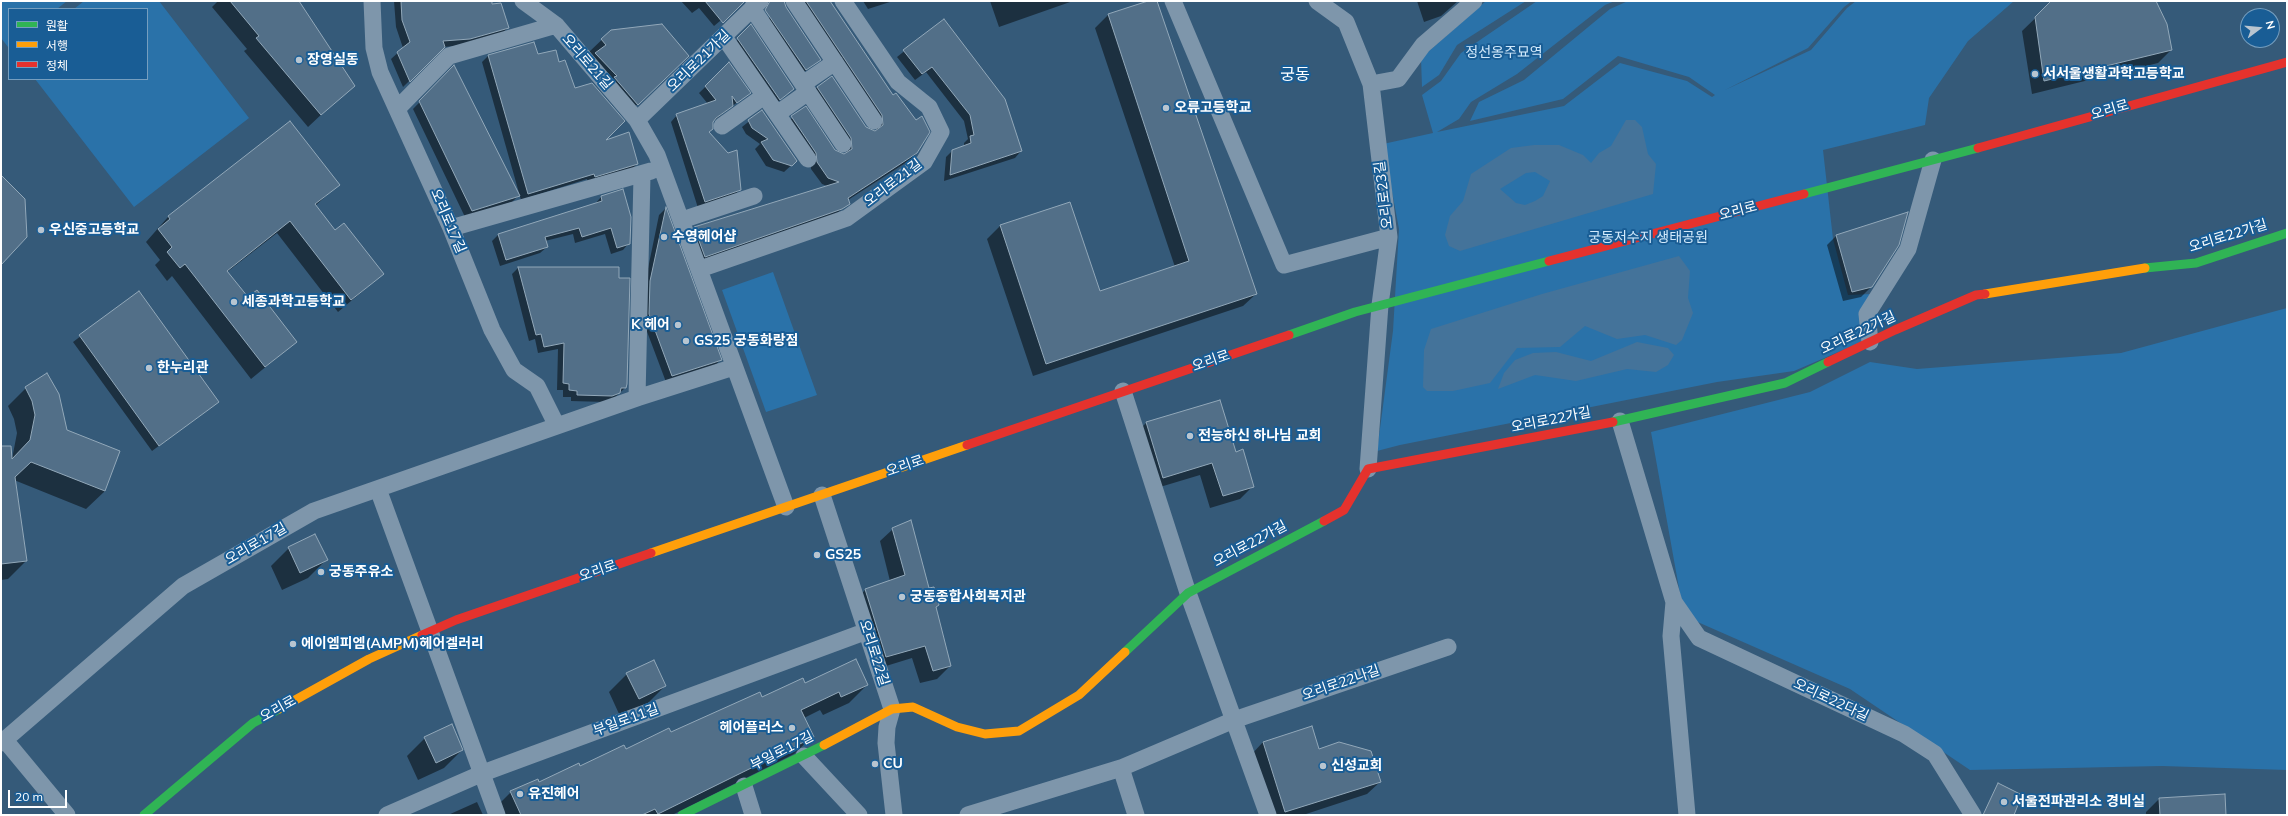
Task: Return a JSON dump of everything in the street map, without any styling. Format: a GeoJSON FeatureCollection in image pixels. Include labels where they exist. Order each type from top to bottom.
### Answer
{"type":"FeatureCollection","features":[{"type":"Feature","properties":{"kind":"main road","name":"오리로"},"geometry":{"type":"LineString","coordinates":[[144,815],[253,723],[370,659],[456,620],[1355,312],[1933,160],[2287,62]]}},
{"type":"Feature","properties":{"kind":"main road","name":"오리로22가길"},"geometry":{"type":"LineString","coordinates":[[892,709],[913,707],[925,711],[957,727],[985,734],[1019,731],[1079,695],[1188,593],[1344,510],[1368,469],[1620,421],[1785,383],[1870,342],[1976,295],[2120,271],[2196,263],[2287,233]]}},
{"type":"Feature","properties":{"kind":"main road","name":"부일로17길"},"geometry":{"type":"LineString","coordinates":[[682,815],[804,756],[892,709]]}},
{"type":"Feature","properties":{"kind":"street","name":"오리로17길"},"geometry":{"type":"LineString","coordinates":[[372,1],[374,48],[380,72],[452,228],[492,330],[514,370],[537,386],[557,426]]}},
{"type":"Feature","properties":{"kind":"street","name":"오리로21길"},"geometry":{"type":"LineString","coordinates":[[523,1],[556,26],[637,120],[663,167],[734,367],[786,507]]}},
{"type":"Feature","properties":{"kind":"street"},"geometry":{"type":"LineString","coordinates":[[794,1],[874,121]]}},
{"type":"Feature","properties":{"kind":"street","name":"오리로21길"},"geometry":{"type":"LineString","coordinates":[[700,270],[847,218],[924,162],[941,132],[929,107],[898,82],[843,1]]}},
{"type":"Feature","properties":{"kind":"street"},"geometry":{"type":"LineString","coordinates":[[1173,1],[1284,265],[1389,237]]}},
{"type":"Feature","properties":{"kind":"street","name":"오리로23길"},"geometry":{"type":"LineString","coordinates":[[1317,1],[1346,22],[1371,84],[1389,237],[1380,305]]}},
{"type":"Feature","properties":{"kind":"street"},"geometry":{"type":"LineString","coordinates":[[1371,84],[1398,79],[1423,45],[1474,1]]}},
{"type":"Feature","properties":{"kind":"street"},"geometry":{"type":"LineString","coordinates":[[756,5],[805,88],[843,144]]}},
{"type":"Feature","properties":{"kind":"street","name":"오리로21가길"},"geometry":{"type":"LineString","coordinates":[[637,120],[756,5]]}},
{"type":"Feature","properties":{"kind":"street","name":"오리로21길"},"geometry":{"type":"LineString","coordinates":[[397,109],[449,56],[556,26]]}},
{"type":"Feature","properties":{"kind":"street"},"geometry":{"type":"LineString","coordinates":[[724,37],[808,159]]}},
{"type":"Feature","properties":{"kind":"street"},"geometry":{"type":"LineString","coordinates":[[777,114],[835,62]]}},
{"type":"Feature","properties":{"kind":"street"},"geometry":{"type":"LineString","coordinates":[[722,126],[764,96]]}},
{"type":"Feature","properties":{"kind":"street"},"geometry":{"type":"LineString","coordinates":[[1870,342],[1867,314],[1908,250],[1933,160]]}},
{"type":"Feature","properties":{"kind":"street"},"geometry":{"type":"LineString","coordinates":[[452,228],[642,175],[663,167]]}},
{"type":"Feature","properties":{"kind":"street"},"geometry":{"type":"LineString","coordinates":[[637,398],[642,175]]}},
{"type":"Feature","properties":{"kind":"street"},"geometry":{"type":"LineString","coordinates":[[682,220],[754,196]]}},
{"type":"Feature","properties":{"kind":"street"},"geometry":{"type":"LineString","coordinates":[[1368,469],[1380,305]]}},
{"type":"Feature","properties":{"kind":"street","name":"오리로17길"},"geometry":{"type":"LineString","coordinates":[[3,741],[182,586],[314,511],[637,398],[734,367]]}},
{"type":"Feature","properties":{"kind":"street"},"geometry":{"type":"LineString","coordinates":[[1123,392],[1188,593],[1268,815]]}},
{"type":"Feature","properties":{"kind":"street","name":"오리로22다길"},"geometry":{"type":"LineString","coordinates":[[1620,421],[1674,602],[1699,638],[1904,734],[1934,754],[1973,815]]}},
{"type":"Feature","properties":{"kind":"street"},"geometry":{"type":"LineString","coordinates":[[378,489],[483,773],[497,815]]}},
{"type":"Feature","properties":{"kind":"street","name":"오리로22길"},"geometry":{"type":"LineString","coordinates":[[822,495],[892,709]]}},
{"type":"Feature","properties":{"kind":"street","name":"오리로22다길"},"geometry":{"type":"LineString","coordinates":[[1674,602],[1671,636],[1687,815]]}},
{"type":"Feature","properties":{"kind":"street","name":"부일로11길"},"geometry":{"type":"LineString","coordinates":[[387,815],[483,773],[867,631]]}},
{"type":"Feature","properties":{"kind":"street","name":"오리로22나길"},"geometry":{"type":"LineString","coordinates":[[968,815],[1121,768],[1234,720],[1448,647]]}},
{"type":"Feature","properties":{"kind":"street"},"geometry":{"type":"LineString","coordinates":[[892,709],[887,727],[886,743],[894,815]]}},
{"type":"Feature","properties":{"kind":"street"},"geometry":{"type":"LineString","coordinates":[[3,741],[68,815]]}},
{"type":"Feature","properties":{"kind":"street"},"geometry":{"type":"LineString","coordinates":[[804,756],[859,815]]}},
{"type":"Feature","properties":{"kind":"street"},"geometry":{"type":"LineString","coordinates":[[1121,768],[1136,815]]}},
{"type":"Feature","properties":{"kind":"street"},"geometry":{"type":"LineString","coordinates":[[744,786],[753,815]]}},
{"type":"Feature","properties":{"kind":"green space"},"geometry":{"type":"Polygon","coordinates":[[[1,1],[67,1],[58,8],[8,8],[8,47],[1,38],[1,1]]]}},
{"type":"Feature","properties":{"kind":"green space"},"geometry":{"type":"Polygon","coordinates":[[[84,1],[159,1],[249,118],[134,207],[36,80],[148,80],[148,8],[75,8],[84,1]]]}},
{"type":"Feature","properties":{"kind":"green space"},"geometry":{"type":"Polygon","coordinates":[[[1486,1],[1526,1],[1457,45],[1439,75],[1422,87],[1421,58],[1486,1]]]}},
{"type":"Feature","properties":{"kind":"green space","name":"궁동저수지 생태공원"},"geometry":{"type":"Polygon","coordinates":[[[1537,1],[1615,1],[1605,5],[1517,74],[1471,102],[1459,119],[1437,132],[1564,106],[1620,63],[1687,81],[1712,97],[1715,95],[1689,77],[1618,56],[1563,99],[1470,121],[1479,102],[1524,80],[1610,9],[1628,1],[1852,1],[1844,7],[1808,48],[1725,90],[1811,50],[1847,8],[1856,1],[2014,1],[1968,41],[1929,98],[1925,125],[1823,150],[1833,239],[1848,295],[1873,294],[1864,341],[1794,371],[1717,382],[1400,445],[1377,451],[1393,331],[1399,229],[1383,144],[1433,133],[1422,95],[1441,81],[1461,53],[1537,1]]]}},
{"type":"Feature","properties":{"kind":"green space"},"geometry":{"type":"Polygon","coordinates":[[[773,272],[817,395],[766,412],[722,290],[773,272]]]}},
{"type":"Feature","properties":{"kind":"green space"},"geometry":{"type":"Polygon","coordinates":[[[2287,308],[2287,770],[2162,766],[1970,770],[1850,689],[1684,616],[1651,432],[1810,392],[1870,362],[1917,369],[2121,353],[2287,308]]]}},
{"type":"Feature","properties":{"kind":"shaded area"},"geometry":{"type":"Polygon","coordinates":[[[1626,120],[1635,120],[1642,127],[1648,154],[1656,164],[1653,194],[1460,251],[1449,246],[1445,235],[1450,216],[1463,201],[1471,174],[1511,148],[1534,145],[1559,145],[1583,155],[1591,163],[1599,153],[1611,146],[1626,120]],[[1535,172],[1526,173],[1500,189],[1516,203],[1525,205],[1543,196],[1550,181],[1535,172]]]}},
{"type":"Feature","properties":{"kind":"shaded area"},"geometry":{"type":"Polygon","coordinates":[[[1679,256],[1690,271],[1688,298],[1693,313],[1682,340],[1676,345],[1645,335],[1617,339],[1585,326],[1560,347],[1517,348],[1490,383],[1453,391],[1427,391],[1423,387],[1424,350],[1431,329],[1542,294],[1679,256]]]}},
{"type":"Feature","properties":{"kind":"shaded area"},"geometry":{"type":"Polygon","coordinates":[[[1637,342],[1668,348],[1674,355],[1668,365],[1656,372],[1627,369],[1576,381],[1535,375],[1498,389],[1504,373],[1515,360],[1533,353],[1556,352],[1591,361],[1637,342]]]}},
{"type":"Feature","properties":{"kind":"building","name":"장영실동"},"geometry":{"type":"Polygon","coordinates":[[[230,1],[299,1],[355,86],[321,115],[256,38],[259,36],[230,1]]]}},
{"type":"Feature","properties":{"kind":"building"},"geometry":{"type":"Polygon","coordinates":[[[401,1],[492,1],[492,4],[501,3],[509,28],[470,39],[443,41],[445,47],[410,82],[397,52],[410,42],[402,20],[401,1]]]}},
{"type":"Feature","properties":{"kind":"building"},"geometry":{"type":"Polygon","coordinates":[[[705,1],[745,1],[723,23],[705,1]]]}},
{"type":"Feature","properties":{"kind":"building"},"geometry":{"type":"Polygon","coordinates":[[[770,1],[784,1],[786,7],[821,60],[806,70],[765,10],[770,1]]]}},
{"type":"Feature","properties":{"kind":"building"},"geometry":{"type":"Polygon","coordinates":[[[806,1],[830,1],[893,95],[896,93],[916,120],[922,116],[930,132],[917,153],[848,198],[850,204],[842,209],[705,257],[694,227],[839,182],[828,178],[817,162],[816,153],[791,116],[806,106],[835,150],[844,154],[852,149],[851,138],[817,87],[832,76],[866,127],[875,131],[883,125],[882,115],[806,1]]]}},
{"type":"Feature","properties":{"kind":"building","name":"오류고등학교"},"geometry":{"type":"Polygon","coordinates":[[[1148,1],[1157,1],[1257,294],[1046,364],[1000,225],[1070,202],[1100,291],[1189,261],[1108,14],[1148,1]]]}},
{"type":"Feature","properties":{"kind":"building"},"geometry":{"type":"Polygon","coordinates":[[[2051,1],[2156,1],[2167,24],[2172,50],[2044,81],[2035,17],[2051,1]]]}},
{"type":"Feature","properties":{"kind":"building"},"geometry":{"type":"Polygon","coordinates":[[[944,19],[1005,99],[1022,151],[950,175],[952,150],[971,143],[970,136],[974,135],[970,115],[932,67],[922,74],[903,50],[944,19]]]}},
{"type":"Feature","properties":{"kind":"building"},"geometry":{"type":"Polygon","coordinates":[[[662,24],[689,56],[638,105],[614,77],[617,76],[595,53],[606,45],[601,39],[611,30],[662,24]]]}},
{"type":"Feature","properties":{"kind":"building"},"geometry":{"type":"Polygon","coordinates":[[[751,24],[794,89],[780,100],[737,38],[751,24]]]}},
{"type":"Feature","properties":{"kind":"building"},"geometry":{"type":"Polygon","coordinates":[[[534,42],[538,54],[556,50],[559,62],[565,60],[575,88],[592,83],[625,121],[606,140],[629,132],[638,164],[595,177],[594,174],[528,194],[488,55],[534,42]]]}},
{"type":"Feature","properties":{"kind":"building"},"geometry":{"type":"Polygon","coordinates":[[[729,62],[751,93],[737,103],[732,96],[733,106],[716,118],[713,122],[713,129],[709,132],[728,153],[737,150],[741,190],[705,202],[676,114],[716,100],[705,86],[729,62]]]}},
{"type":"Feature","properties":{"kind":"building"},"geometry":{"type":"Polygon","coordinates":[[[454,65],[520,196],[472,211],[419,101],[454,65]]]}},
{"type":"Feature","properties":{"kind":"building"},"geometry":{"type":"Polygon","coordinates":[[[762,110],[797,161],[792,166],[773,160],[761,142],[768,139],[752,128],[748,120],[762,110]]]}},
{"type":"Feature","properties":{"kind":"building"},"geometry":{"type":"Polygon","coordinates":[[[290,121],[340,185],[315,204],[335,230],[344,223],[384,274],[351,300],[290,221],[227,271],[248,297],[257,290],[297,342],[265,367],[185,264],[180,268],[167,252],[172,247],[158,229],[170,219],[168,216],[290,121]]]}},
{"type":"Feature","properties":{"kind":"building"},"geometry":{"type":"Polygon","coordinates":[[[1,175],[25,199],[27,237],[1,265],[1,175]]]}},
{"type":"Feature","properties":{"kind":"building"},"geometry":{"type":"Polygon","coordinates":[[[623,189],[631,217],[630,244],[617,248],[611,228],[582,237],[579,228],[545,237],[548,247],[506,260],[498,234],[602,201],[601,196],[623,189]]]}},
{"type":"Feature","properties":{"kind":"building"},"geometry":{"type":"Polygon","coordinates":[[[666,207],[722,360],[672,376],[649,314],[650,281],[666,207]]]}},
{"type":"Feature","properties":{"kind":"building"},"geometry":{"type":"Polygon","coordinates":[[[1908,212],[1899,245],[1872,287],[1852,292],[1836,235],[1908,212]]]}},
{"type":"Feature","properties":{"kind":"building"},"geometry":{"type":"Polygon","coordinates":[[[518,267],[619,267],[619,278],[630,278],[626,388],[621,388],[620,393],[612,396],[577,395],[577,391],[569,390],[569,384],[563,383],[564,343],[544,347],[541,334],[536,335],[518,267]]]}},
{"type":"Feature","properties":{"kind":"building","name":"한누리관"},"geometry":{"type":"Polygon","coordinates":[[[139,291],[219,402],[159,446],[79,335],[139,291]]]}},
{"type":"Feature","properties":{"kind":"building"},"geometry":{"type":"Polygon","coordinates":[[[47,373],[59,394],[67,430],[120,451],[105,491],[31,462],[15,477],[27,561],[1,564],[1,446],[11,446],[12,459],[30,440],[35,415],[32,401],[25,387],[47,373]]]}},
{"type":"Feature","properties":{"kind":"building","name":"전능하신 하나님 교회"},"geometry":{"type":"Polygon","coordinates":[[[1220,400],[1236,452],[1243,449],[1254,487],[1223,496],[1212,463],[1163,478],[1146,422],[1220,400]]]}},
{"type":"Feature","properties":{"kind":"building","name":"궁동종합사회복지관"},"geometry":{"type":"Polygon","coordinates":[[[911,520],[929,588],[934,587],[939,605],[936,607],[951,666],[933,671],[925,646],[886,657],[865,589],[905,575],[892,528],[911,520]]]}},
{"type":"Feature","properties":{"kind":"building"},"geometry":{"type":"Polygon","coordinates":[[[315,534],[328,560],[300,573],[288,547],[315,534]]]}},
{"type":"Feature","properties":{"kind":"building"},"geometry":{"type":"Polygon","coordinates":[[[856,659],[868,685],[841,697],[839,692],[801,710],[814,737],[658,814],[655,809],[642,815],[521,815],[510,791],[538,779],[539,782],[579,763],[580,766],[624,745],[626,749],[669,728],[671,732],[760,692],[762,697],[803,678],[805,683],[856,659]]]}},
{"type":"Feature","properties":{"kind":"building"},"geometry":{"type":"Polygon","coordinates":[[[654,660],[666,686],[639,699],[626,673],[654,660]]]}},
{"type":"Feature","properties":{"kind":"building"},"geometry":{"type":"Polygon","coordinates":[[[452,724],[463,750],[436,763],[424,737],[452,724]]]}},
{"type":"Feature","properties":{"kind":"building","name":"신성교회"},"geometry":{"type":"Polygon","coordinates":[[[1312,726],[1319,749],[1339,742],[1371,751],[1381,782],[1285,812],[1263,742],[1312,726]]]}},
{"type":"Feature","properties":{"kind":"building","name":"서울전파관리소 경비실"},"geometry":{"type":"Polygon","coordinates":[[[1998,783],[2022,795],[2014,815],[1983,815],[1998,783]]]}},
{"type":"Feature","properties":{"kind":"building"},"geometry":{"type":"Polygon","coordinates":[[[2225,794],[2226,815],[2160,815],[2159,798],[2225,794]]]}},
{"type":"Feature","properties":{"kind":"traffic: fast"},"geometry":{"type":"LineString","coordinates":[[1804,194],[1978,148]]}},
{"type":"Feature","properties":{"kind":"traffic: fast"},"geometry":{"type":"LineString","coordinates":[[2145,268],[2196,263],[2287,233]]}},
{"type":"Feature","properties":{"kind":"traffic: fast"},"geometry":{"type":"LineString","coordinates":[[1289,335],[1355,312],[1549,261]]}},
{"type":"Feature","properties":{"kind":"traffic: fast"},"geometry":{"type":"LineString","coordinates":[[1613,422],[1785,383],[1828,362]]}},
{"type":"Feature","properties":{"kind":"traffic: fast"},"geometry":{"type":"LineString","coordinates":[[1125,652],[1188,593],[1324,521]]}},
{"type":"Feature","properties":{"kind":"traffic: fast"},"geometry":{"type":"LineString","coordinates":[[144,815],[253,723],[279,709]]}},
{"type":"Feature","properties":{"kind":"traffic: fast"},"geometry":{"type":"LineString","coordinates":[[682,815],[824,745]]}},
{"type":"Feature","properties":{"kind":"traffic: slow"},"geometry":{"type":"LineString","coordinates":[[1985,294],[2145,268]]}},
{"type":"Feature","properties":{"kind":"traffic: slow"},"geometry":{"type":"LineString","coordinates":[[651,553],[967,445]]}},
{"type":"Feature","properties":{"kind":"traffic: slow"},"geometry":{"type":"LineString","coordinates":[[279,709],[369,659],[422,635]]}},
{"type":"Feature","properties":{"kind":"traffic: slow"},"geometry":{"type":"LineString","coordinates":[[824,745],[892,709],[913,707],[957,727],[985,734],[1019,731],[1079,695],[1125,652]]}},
{"type":"Feature","properties":{"kind":"traffic: jam"},"geometry":{"type":"LineString","coordinates":[[1978,148],[2287,62]]}},
{"type":"Feature","properties":{"kind":"traffic: jam"},"geometry":{"type":"LineString","coordinates":[[1549,261],[1804,194]]}},
{"type":"Feature","properties":{"kind":"traffic: jam"},"geometry":{"type":"LineString","coordinates":[[1828,362],[1895,330],[1976,295],[1985,294]]}},
{"type":"Feature","properties":{"kind":"traffic: jam"},"geometry":{"type":"LineString","coordinates":[[967,445],[1289,335]]}},
{"type":"Feature","properties":{"kind":"traffic: jam"},"geometry":{"type":"LineString","coordinates":[[1324,521],[1344,510],[1368,469],[1613,422]]}},
{"type":"Feature","properties":{"kind":"traffic: jam"},"geometry":{"type":"LineString","coordinates":[[422,635],[456,620],[651,553]]}},
{"type":"Feature","properties":{"kind":"place","name":"장영실동"},"geometry":{"type":"Point","coordinates":[299,60]}},
{"type":"Feature","properties":{"kind":"place","name":"서서울생활과학고등학교"},"geometry":{"type":"Point","coordinates":[2035,74]}},
{"type":"Feature","properties":{"kind":"place","name":"오류고등학교"},"geometry":{"type":"Point","coordinates":[1166,108]}},
{"type":"Feature","properties":{"kind":"place","name":"우신중고등학교"},"geometry":{"type":"Point","coordinates":[41,230]}},
{"type":"Feature","properties":{"kind":"place","name":"수영헤어샵"},"geometry":{"type":"Point","coordinates":[664,237]}},
{"type":"Feature","properties":{"kind":"place","name":"세종과학고등학교"},"geometry":{"type":"Point","coordinates":[234,302]}},
{"type":"Feature","properties":{"kind":"place","name":"K 헤어"},"geometry":{"type":"Point","coordinates":[678,325]}},
{"type":"Feature","properties":{"kind":"place","name":"GS25 궁동화랑점"},"geometry":{"type":"Point","coordinates":[686,341]}},
{"type":"Feature","properties":{"kind":"place","name":"한누리관"},"geometry":{"type":"Point","coordinates":[149,368]}},
{"type":"Feature","properties":{"kind":"place","name":"전능하신 하나님 교회"},"geometry":{"type":"Point","coordinates":[1190,436]}},
{"type":"Feature","properties":{"kind":"place","name":"GS25"},"geometry":{"type":"Point","coordinates":[817,555]}},
{"type":"Feature","properties":{"kind":"place","name":"궁동주유소"},"geometry":{"type":"Point","coordinates":[321,572]}},
{"type":"Feature","properties":{"kind":"place","name":"궁동종합사회복지관"},"geometry":{"type":"Point","coordinates":[902,597]}},
{"type":"Feature","properties":{"kind":"place","name":"에이엠피엠(AMPM)헤어겔러리"},"geometry":{"type":"Point","coordinates":[293,644]}},
{"type":"Feature","properties":{"kind":"place","name":"헤어플러스"},"geometry":{"type":"Point","coordinates":[792,728]}},
{"type":"Feature","properties":{"kind":"place","name":"CU"},"geometry":{"type":"Point","coordinates":[875,764]}},
{"type":"Feature","properties":{"kind":"place","name":"신성교회"},"geometry":{"type":"Point","coordinates":[1323,766]}},
{"type":"Feature","properties":{"kind":"place","name":"유진헤어"},"geometry":{"type":"Point","coordinates":[520,794]}},
{"type":"Feature","properties":{"kind":"place","name":"서울전파관리소 경비실"},"geometry":{"type":"Point","coordinates":[2004,802]}},
{"type":"Feature","properties":{"kind":"district","name":"궁동"},"geometry":{"type":"Point","coordinates":[1295,75]}},
{"type":"Feature","properties":{"kind":"park label","name":"정선옹주묘역"},"geometry":{"type":"Point","coordinates":[1504,53]}}]}
